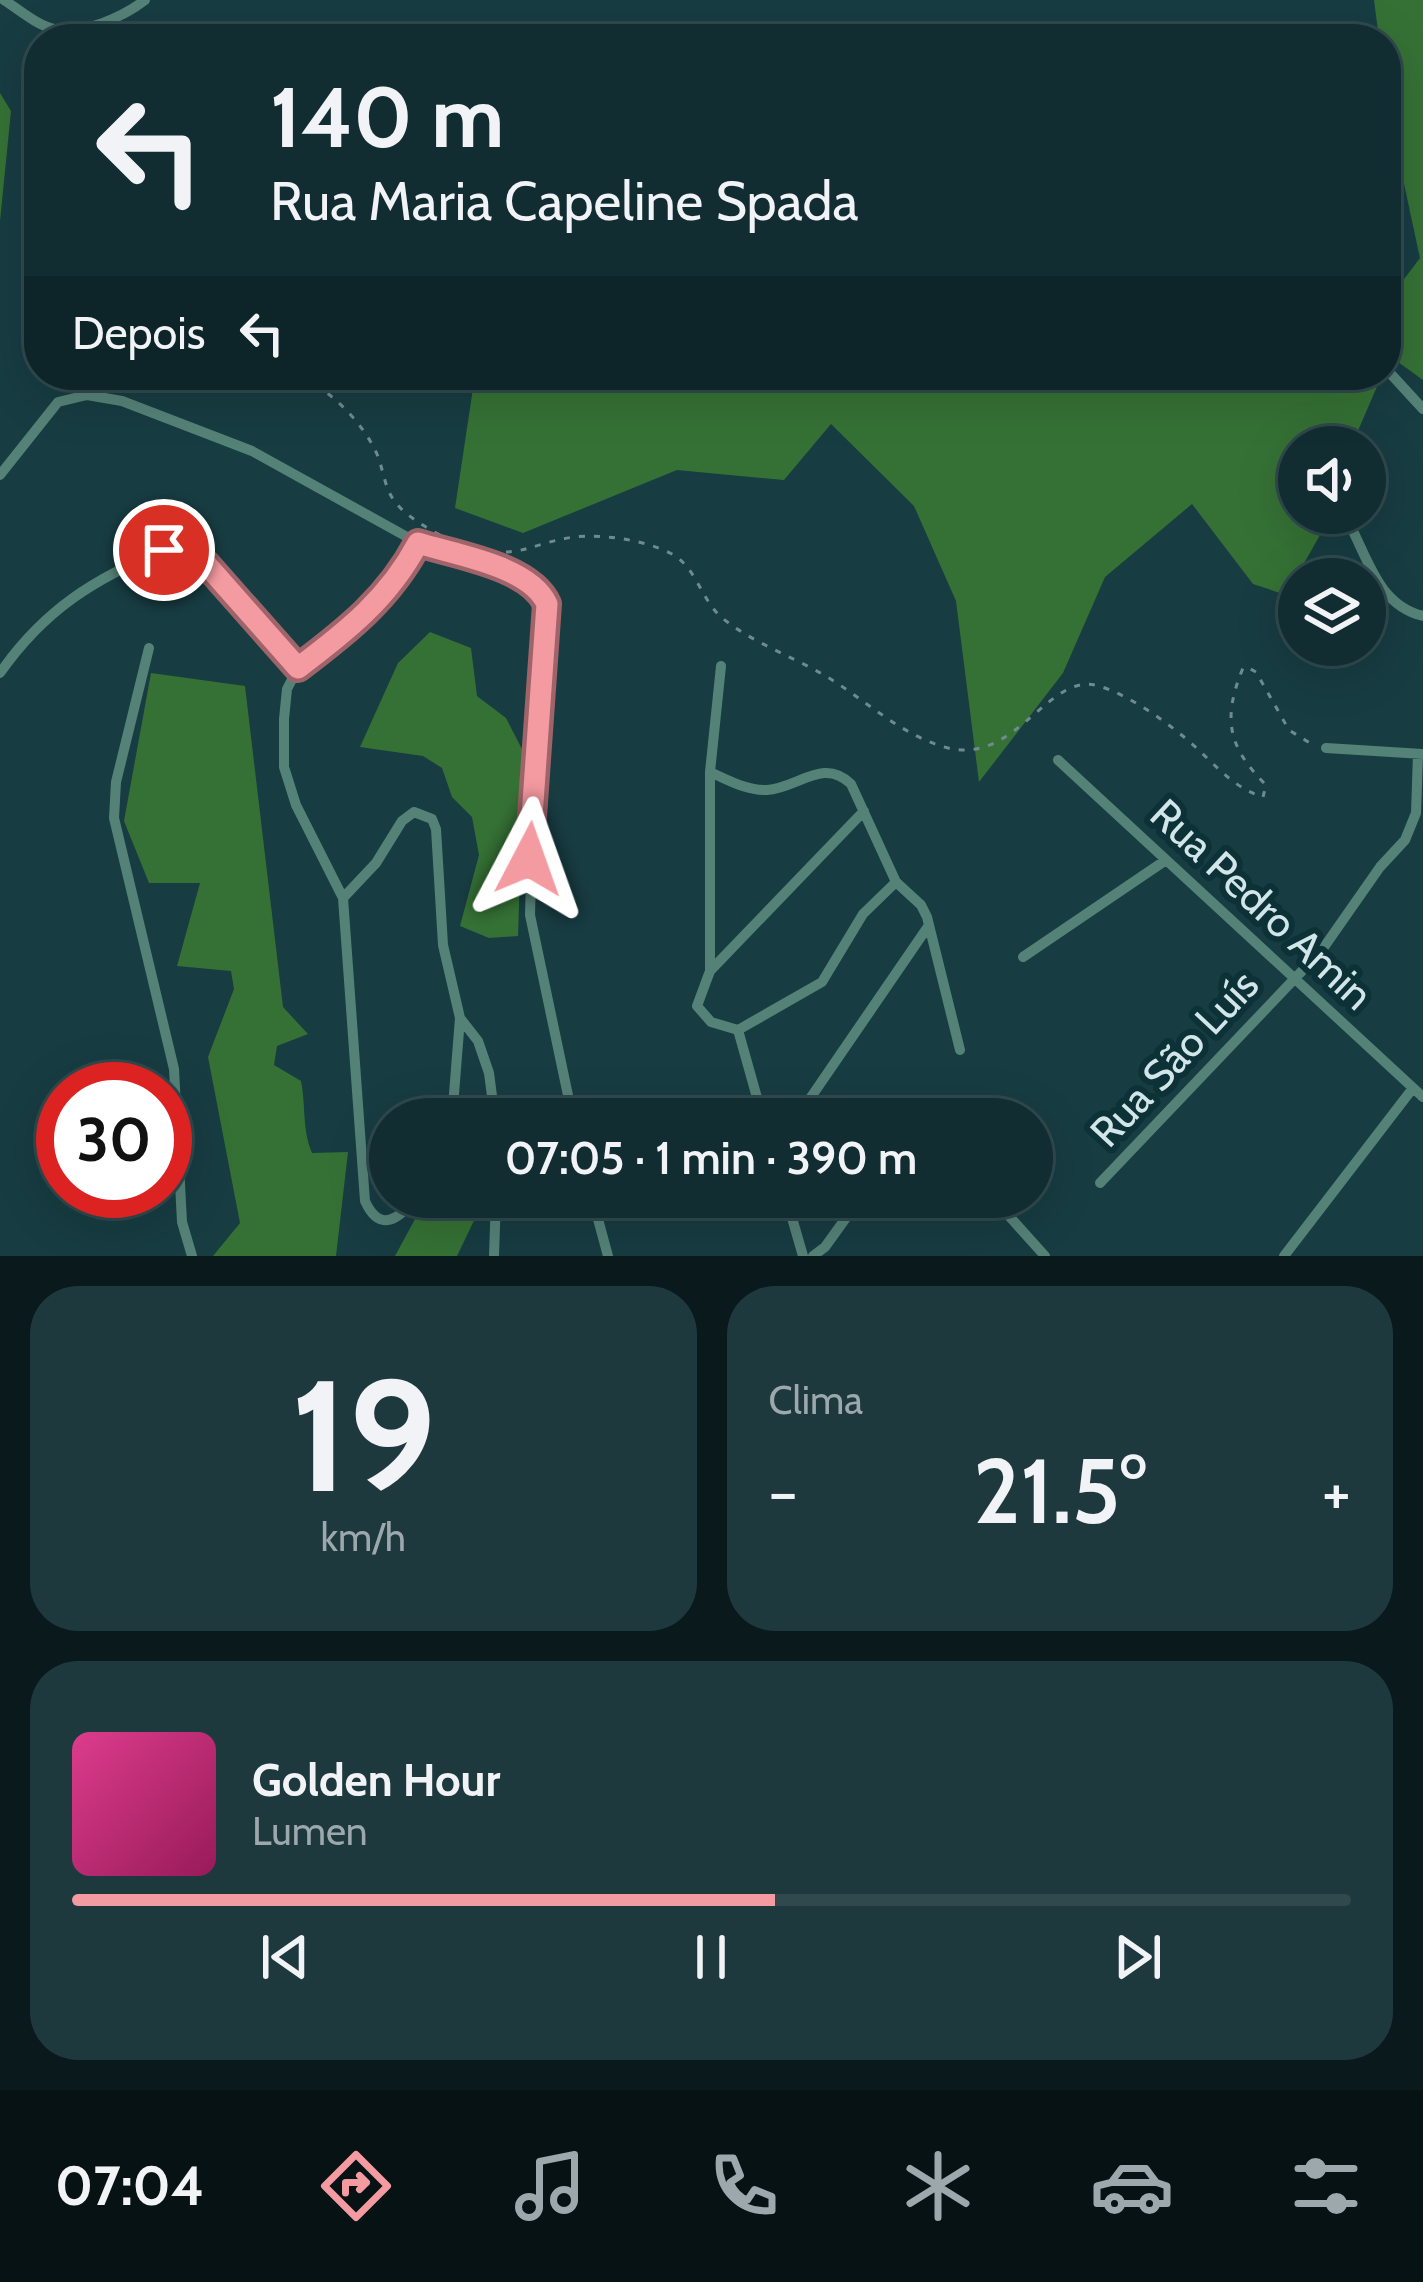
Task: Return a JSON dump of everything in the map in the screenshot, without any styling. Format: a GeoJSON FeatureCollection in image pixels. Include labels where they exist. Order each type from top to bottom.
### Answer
{"type":"FeatureCollection","features":[{"type":"Feature","properties":{"kind":"street"},"geometry":{"type":"LineString","coordinates":[[4,0],[45,24]]}},
{"type":"Feature","properties":{"kind":"street"},"geometry":{"type":"LineString","coordinates":[[90,24],[132,10],[145,0]]}},
{"type":"Feature","properties":{"kind":"street"},"geometry":{"type":"LineString","coordinates":[[1401,385],[1423,410]]}},
{"type":"Feature","properties":{"kind":"street"},"geometry":{"type":"LineString","coordinates":[[0,475],[58,402],[88,395],[122,401],[215,434],[294,472],[418,543],[516,574],[538,586],[547,604],[534,765],[530,915],[568,1098]]}},
{"type":"Feature","properties":{"kind":"street"},"geometry":{"type":"LineString","coordinates":[[1354,534],[1380,588],[1402,611],[1423,616]]}},
{"type":"Feature","properties":{"kind":"street"},"geometry":{"type":"LineString","coordinates":[[369,1210],[360,1162],[343,898],[296,805],[284,767],[287,688],[298,668],[373,608],[418,543]]}},
{"type":"Feature","properties":{"kind":"street"},"geometry":{"type":"LineString","coordinates":[[0,674],[65,601],[119,568],[164,550],[206,564],[298,668]]}},
{"type":"Feature","properties":{"kind":"street"},"geometry":{"type":"LineString","coordinates":[[149,648],[116,782],[114,818],[174,1069],[182,1222],[192,1256]]}},
{"type":"Feature","properties":{"kind":"street"},"geometry":{"type":"LineString","coordinates":[[710,971],[710,772],[721,666]]}},
{"type":"Feature","properties":{"kind":"street"},"geometry":{"type":"LineString","coordinates":[[1326,748],[1420,754]]}},
{"type":"Feature","properties":{"kind":"street","name":"Rua São Luís"},"geometry":{"type":"LineString","coordinates":[[1100,1183],[1337,932],[1413,827],[1420,754]]}},
{"type":"Feature","properties":{"kind":"street","name":"Rua Pedro Amin"},"geometry":{"type":"LineString","coordinates":[[1058,760],[1418,1092]]}},
{"type":"Feature","properties":{"kind":"street"},"geometry":{"type":"LineString","coordinates":[[710,772],[755,790],[787,786],[827,772],[842,775],[896,882],[921,905],[941,965],[960,1050]]}},
{"type":"Feature","properties":{"kind":"street"},"geometry":{"type":"LineString","coordinates":[[864,811],[710,971],[697,1006],[711,1022],[738,1030],[822,982],[863,914],[896,882]]}},
{"type":"Feature","properties":{"kind":"street"},"geometry":{"type":"LineString","coordinates":[[343,898],[376,863],[402,821],[414,812],[432,818],[442,945],[460,1018],[455,1098]]}},
{"type":"Feature","properties":{"kind":"street"},"geometry":{"type":"LineString","coordinates":[[1022,957],[1166,860]]}},
{"type":"Feature","properties":{"kind":"street"},"geometry":{"type":"LineString","coordinates":[[810,1098],[927,928]]}},
{"type":"Feature","properties":{"kind":"street"},"geometry":{"type":"LineString","coordinates":[[460,1018],[478,1041],[492,1098]]}},
{"type":"Feature","properties":{"kind":"street"},"geometry":{"type":"LineString","coordinates":[[738,1030],[757,1098]]}},
{"type":"Feature","properties":{"kind":"street"},"geometry":{"type":"LineString","coordinates":[[1284,1256],[1418,1092]]}},
{"type":"Feature","properties":{"kind":"street"},"geometry":{"type":"LineString","coordinates":[[494,1256],[495,1218]]}},
{"type":"Feature","properties":{"kind":"street"},"geometry":{"type":"LineString","coordinates":[[598,1218],[608,1256]]}},
{"type":"Feature","properties":{"kind":"street"},"geometry":{"type":"LineString","coordinates":[[792,1218],[803,1256]]}},
{"type":"Feature","properties":{"kind":"street"},"geometry":{"type":"LineString","coordinates":[[813,1256],[846,1218]]}},
{"type":"Feature","properties":{"kind":"street"},"geometry":{"type":"LineString","coordinates":[[1011,1218],[1045,1256]]}},
{"type":"Feature","properties":{"kind":"path"},"geometry":{"type":"LineString","coordinates":[[24,108],[24,142]]}},
{"type":"Feature","properties":{"kind":"path"},"geometry":{"type":"LineString","coordinates":[[322,390],[359,425],[375,448],[390,495],[411,517],[468,546],[526,553],[588,536],[676,556],[721,616],[829,678],[919,738],[951,748],[988,746],[1018,730],[1064,689],[1084,683],[1123,697],[1164,722],[1218,770],[1263,797],[1266,785],[1235,749],[1231,732],[1234,694],[1247,667],[1256,672],[1289,730],[1304,742],[1326,748]]}},
{"type":"Feature","properties":{"kind":"green space"},"geometry":{"type":"Polygon","coordinates":[[[1374,0],[1423,0],[1423,380],[1401,364],[1401,283],[1420,258],[1401,165],[1401,24],[1377,24],[1374,0]]]}},
{"type":"Feature","properties":{"kind":"green space"},"geometry":{"type":"Polygon","coordinates":[[[0,93],[11,111],[0,221],[0,93]]]}},
{"type":"Feature","properties":{"kind":"green space"},"geometry":{"type":"Polygon","coordinates":[[[473,390],[1376,390],[1360,426],[1278,426],[1278,534],[1321,534],[1307,558],[1278,558],[1278,592],[1253,584],[1192,504],[1105,577],[1063,673],[979,782],[956,601],[914,506],[831,424],[784,480],[677,470],[523,533],[455,508],[473,390]]]}},
{"type":"Feature","properties":{"kind":"green space"},"geometry":{"type":"Polygon","coordinates":[[[430,632],[471,648],[477,696],[506,718],[524,753],[518,936],[489,938],[460,926],[479,855],[472,817],[452,797],[442,768],[423,756],[360,747],[398,663],[430,632]]]}},
{"type":"Feature","properties":{"kind":"green space"},"geometry":{"type":"Polygon","coordinates":[[[151,673],[245,686],[283,1007],[308,1034],[277,1046],[274,1065],[301,1081],[312,1153],[348,1152],[336,1256],[213,1256],[240,1223],[208,1057],[234,989],[231,971],[177,966],[200,883],[149,883],[124,821],[151,673]]]}},
{"type":"Feature","properties":{"kind":"green space"},"geometry":{"type":"Polygon","coordinates":[[[416,1218],[475,1218],[457,1256],[395,1256],[416,1218]]]}},
{"type":"Feature","properties":{"kind":"route"},"geometry":{"type":"LineString","coordinates":[[164,550],[206,564],[298,668],[387,593],[418,543],[516,574],[538,586],[547,604],[529,859]]}}]}
